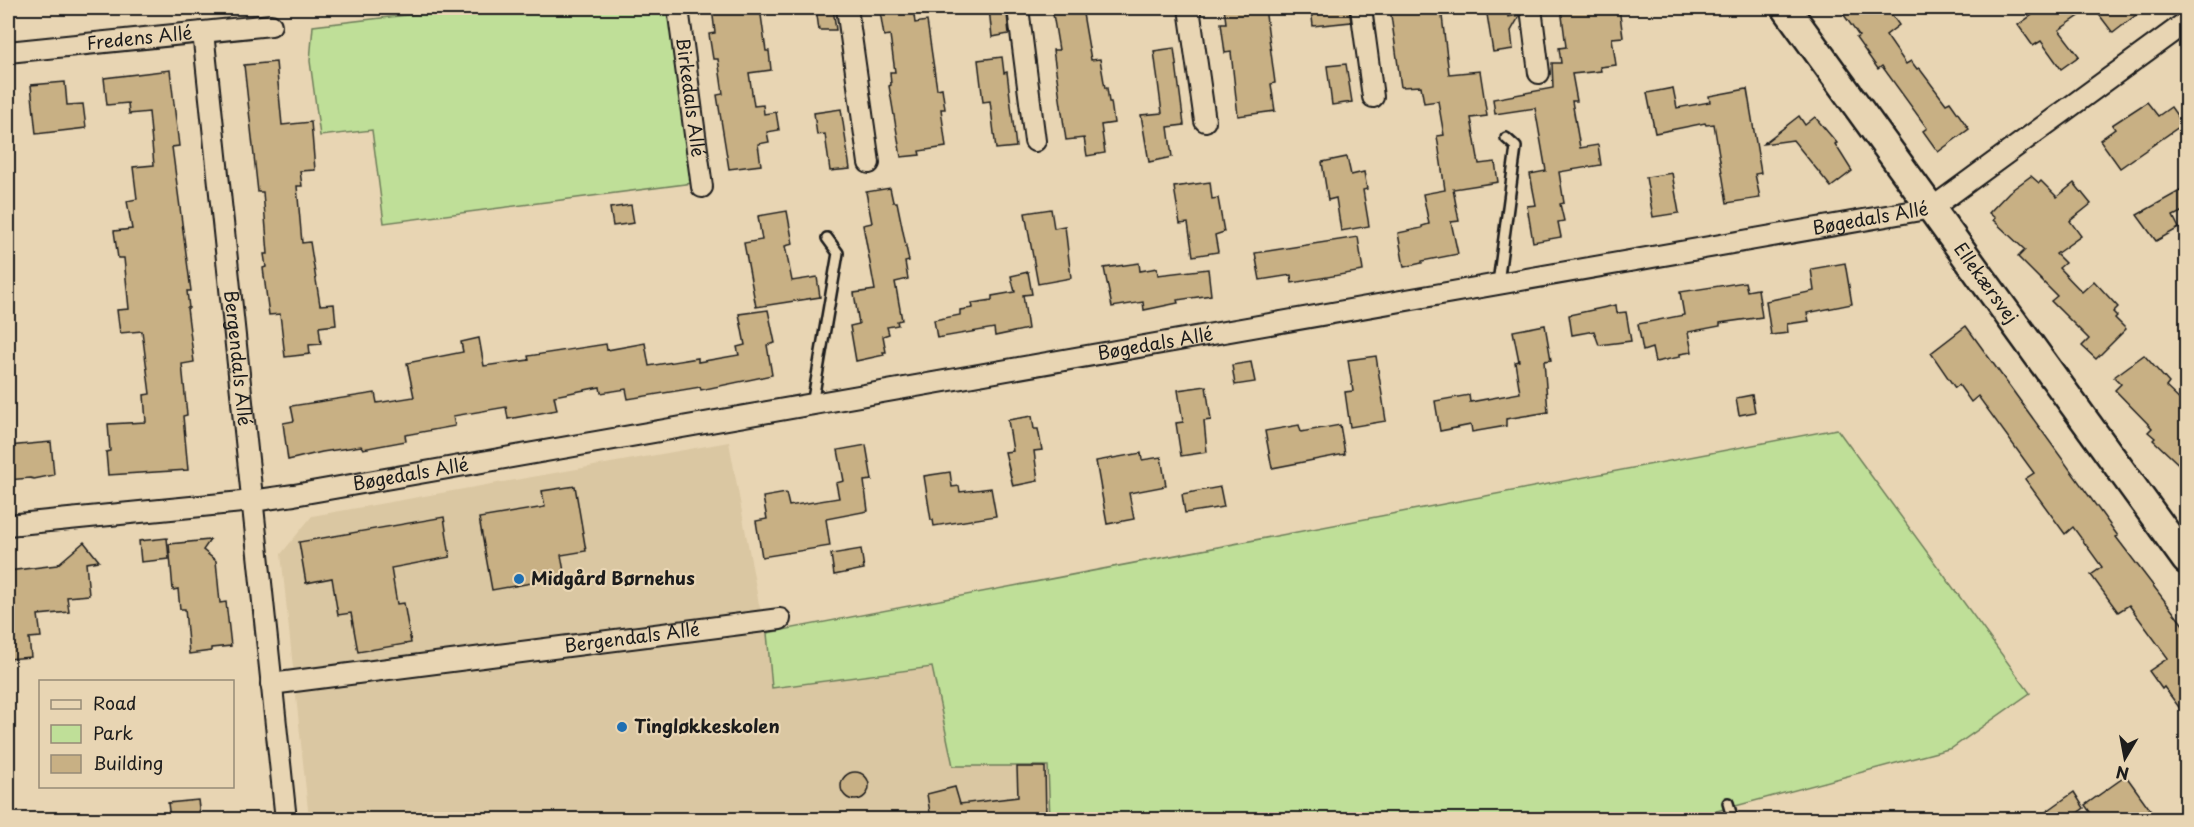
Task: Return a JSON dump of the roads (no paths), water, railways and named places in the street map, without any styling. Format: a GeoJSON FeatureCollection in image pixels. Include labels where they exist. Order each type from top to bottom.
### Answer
{"type":"FeatureCollection","features":[{"type":"Feature","properties":{"kind":"street","name":"Birkedals Allé"},"geometry":{"type":"LineString","coordinates":[[678,8],[702,187]]}},
{"type":"Feature","properties":{"kind":"street"},"geometry":{"type":"LineString","coordinates":[[848,8],[869,164]]}},
{"type":"Feature","properties":{"kind":"street"},"geometry":{"type":"LineString","coordinates":[[1018,8],[1035,141]]}},
{"type":"Feature","properties":{"kind":"street"},"geometry":{"type":"LineString","coordinates":[[1189,8],[1204,121]]}},
{"type":"Feature","properties":{"kind":"street"},"geometry":{"type":"LineString","coordinates":[[1361,8],[1373,97]]}},
{"type":"Feature","properties":{"kind":"street"},"geometry":{"type":"LineString","coordinates":[[1531,8],[1539,73]]}},
{"type":"Feature","properties":{"kind":"street","name":"Ellekærsvej"},"geometry":{"type":"LineString","coordinates":[[1786,8],[2187,560]]}},
{"type":"Feature","properties":{"kind":"street","name":"Bøgedals Allé"},"geometry":{"type":"LineString","coordinates":[[8,525],[252,501],[1932,208],[2187,22]]}},
{"type":"Feature","properties":{"kind":"street","name":"Fredens Allé"},"geometry":{"type":"LineString","coordinates":[[8,52],[271,25]]}},
{"type":"Feature","properties":{"kind":"street","name":"Bergendals Allé"},"geometry":{"type":"LineString","coordinates":[[203,32],[286,819]]}},
{"type":"Feature","properties":{"kind":"street","name":"Bergendals Allé"},"geometry":{"type":"LineString","coordinates":[[271,684],[780,619]]}},
{"type":"Feature","properties":{"kind":"lane"},"geometry":{"type":"LineString","coordinates":[[1498,283],[1516,147],[1506,138]]}},
{"type":"Feature","properties":{"kind":"lane"},"geometry":{"type":"LineString","coordinates":[[812,405],[838,253],[827,238]]}},
{"type":"Feature","properties":{"kind":"lane"},"geometry":{"type":"LineString","coordinates":[[1728,802],[1733,819]]}},
{"type":"Feature","properties":{"kind":"place","name":"Midgård Børnehus"},"geometry":{"type":"Point","coordinates":[519,579]}},
{"type":"Feature","properties":{"kind":"place","name":"Tingløkkeskolen"},"geometry":{"type":"Point","coordinates":[622,727]}}]}
